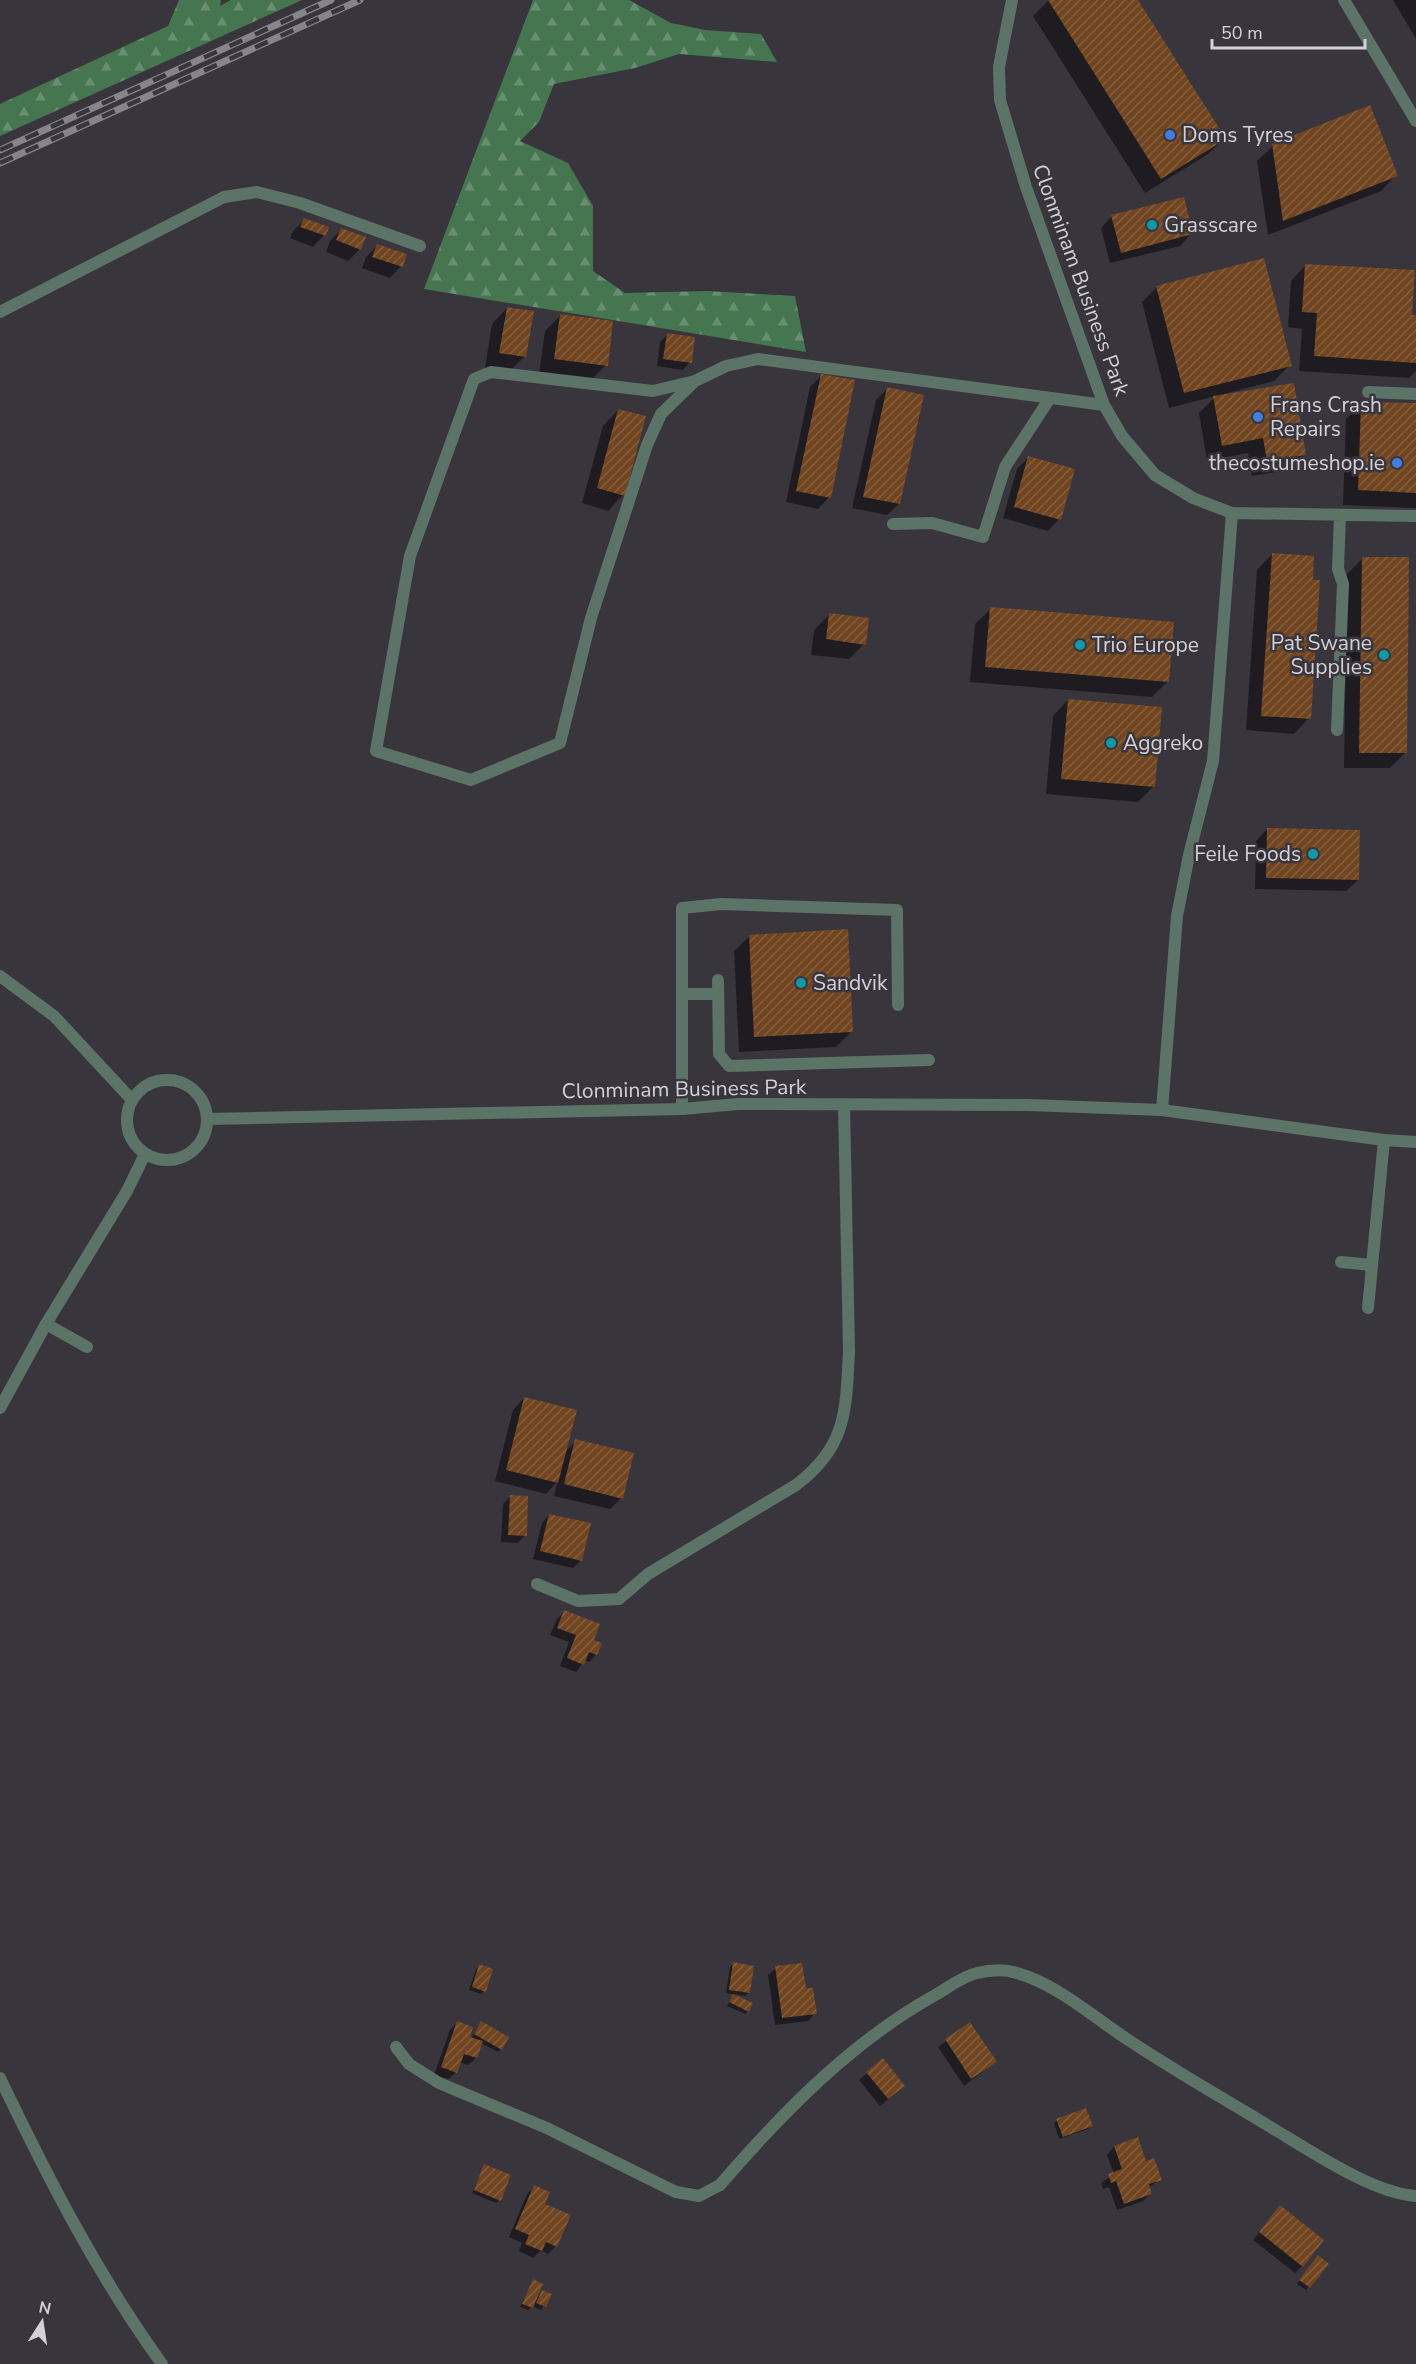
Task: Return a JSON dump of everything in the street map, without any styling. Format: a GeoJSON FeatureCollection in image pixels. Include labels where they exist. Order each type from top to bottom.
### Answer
{"type":"FeatureCollection","features":[{"type":"Feature","properties":{"kind":"street","name":"Clonminam Business Park"},"geometry":{"type":"LineString","coordinates":[[1012,0],[999,67],[1000,100],[1026,187],[1104,405],[1122,436],[1155,475],[1193,498],[1232,513],[1416,516]]}},
{"type":"Feature","properties":{"kind":"street"},"geometry":{"type":"LineString","coordinates":[[1344,0],[1416,121]]}},
{"type":"Feature","properties":{"kind":"street"},"geometry":{"type":"LineString","coordinates":[[0,312],[224,197],[257,192],[300,202],[420,246]]}},
{"type":"Feature","properties":{"kind":"street"},"geometry":{"type":"LineString","coordinates":[[695,381],[661,414],[647,444],[591,618],[560,743],[471,780],[376,751],[410,556],[474,379],[491,372],[653,391],[695,381],[726,366],[758,359],[1104,405]]}},
{"type":"Feature","properties":{"kind":"street"},"geometry":{"type":"LineString","coordinates":[[1368,392],[1416,394]]}},
{"type":"Feature","properties":{"kind":"street"},"geometry":{"type":"LineString","coordinates":[[893,524],[932,523],[983,537],[1005,467],[1050,398]]}},
{"type":"Feature","properties":{"kind":"street"},"geometry":{"type":"LineString","coordinates":[[1162,1110],[1177,916],[1189,855],[1213,761],[1232,513]]}},
{"type":"Feature","properties":{"kind":"street"},"geometry":{"type":"LineString","coordinates":[[1337,730],[1343,584],[1338,569],[1340,515]]}},
{"type":"Feature","properties":{"kind":"street"},"geometry":{"type":"LineString","coordinates":[[682,1109],[682,908],[721,904],[897,910],[898,1005]]}},
{"type":"Feature","properties":{"kind":"street"},"geometry":{"type":"LineString","coordinates":[[0,976],[54,1016],[132,1100]]}},
{"type":"Feature","properties":{"kind":"street"},"geometry":{"type":"LineString","coordinates":[[718,980],[719,1054],[729,1066],[928,1060]]}},
{"type":"Feature","properties":{"kind":"street"},"geometry":{"type":"LineString","coordinates":[[682,994],[718,994]]}},
{"type":"Feature","properties":{"kind":"street"},"geometry":{"type":"LineString","coordinates":[[164,1079],[189,1086],[199,1095],[205,1106],[207,1119],[203,1137],[192,1152],[169,1160],[157,1159],[146,1154],[136,1146],[130,1135],[127,1111],[132,1100],[140,1089],[151,1082],[164,1079]]}},
{"type":"Feature","properties":{"kind":"street","name":"Clonminam Business Park"},"geometry":{"type":"LineString","coordinates":[[207,1119],[682,1109],[738,1104],[1028,1105],[1162,1110],[1384,1140],[1416,1142]]}},
{"type":"Feature","properties":{"kind":"street"},"geometry":{"type":"LineString","coordinates":[[537,1584],[578,1601],[618,1599],[648,1574],[796,1485],[812,1473],[826,1457],[839,1434],[848,1382],[844,1105]]}},
{"type":"Feature","properties":{"kind":"street"},"geometry":{"type":"LineString","coordinates":[[1368,1308],[1384,1140]]}},
{"type":"Feature","properties":{"kind":"street"},"geometry":{"type":"LineString","coordinates":[[0,1408],[46,1324],[127,1191],[146,1154]]}},
{"type":"Feature","properties":{"kind":"street"},"geometry":{"type":"LineString","coordinates":[[1341,1262],[1372,1265]]}},
{"type":"Feature","properties":{"kind":"street"},"geometry":{"type":"LineString","coordinates":[[46,1324],[87,1347]]}},
{"type":"Feature","properties":{"kind":"street"},"geometry":{"type":"LineString","coordinates":[[396,2047],[409,2064],[439,2083],[549,2129],[676,2192],[699,2196],[720,2185],[793,2106],[869,2037],[919,2003],[974,1973],[997,1970],[1017,1973],[1049,1986],[1130,2042],[1319,2156],[1376,2185],[1416,2196]]}},
{"type":"Feature","properties":{"kind":"street"},"geometry":{"type":"LineString","coordinates":[[0,2078],[52,2187],[101,2273],[162,2364]]}},
{"type":"Feature","properties":{"kind":"green space"},"geometry":{"type":"Polygon","coordinates":[[[179,0],[221,0],[220,6],[231,0],[302,0],[0,136],[0,104],[168,26],[179,0]]]}},
{"type":"Feature","properties":{"kind":"green space"},"geometry":{"type":"Polygon","coordinates":[[[533,0],[629,0],[671,23],[705,30],[761,34],[777,62],[679,54],[635,68],[554,84],[539,122],[520,141],[568,163],[593,206],[593,271],[625,293],[707,291],[795,296],[806,352],[424,289],[533,0]]]}},
{"type":"Feature","properties":{"kind":"building"},"geometry":{"type":"Polygon","coordinates":[[[1048,0],[1138,0],[1226,139],[1161,179],[1048,0]]]}},
{"type":"Feature","properties":{"kind":"building"},"geometry":{"type":"Polygon","coordinates":[[[1370,105],[1398,176],[1283,221],[1272,144],[1370,105]]]}},
{"type":"Feature","properties":{"kind":"building","name":"Grasscare"},"geometry":{"type":"Polygon","coordinates":[[[1184,197],[1193,234],[1121,253],[1111,215],[1184,197]]]}},
{"type":"Feature","properties":{"kind":"building"},"geometry":{"type":"Polygon","coordinates":[[[304,218],[329,227],[326,236],[300,227],[304,218]]]}},
{"type":"Feature","properties":{"kind":"building"},"geometry":{"type":"Polygon","coordinates":[[[341,228],[366,237],[361,250],[336,240],[341,228]]]}},
{"type":"Feature","properties":{"kind":"building"},"geometry":{"type":"Polygon","coordinates":[[[377,244],[407,254],[403,267],[372,257],[377,244]]]}},
{"type":"Feature","properties":{"kind":"building"},"geometry":{"type":"Polygon","coordinates":[[[1264,258],[1292,366],[1184,393],[1156,286],[1264,258]]]}},
{"type":"Feature","properties":{"kind":"building"},"geometry":{"type":"Polygon","coordinates":[[[1305,264],[1415,270],[1412,315],[1416,315],[1416,363],[1314,356],[1317,313],[1302,312],[1305,264]]]}},
{"type":"Feature","properties":{"kind":"building"},"geometry":{"type":"Polygon","coordinates":[[[507,307],[534,311],[526,357],[499,353],[507,307]]]}},
{"type":"Feature","properties":{"kind":"building"},"geometry":{"type":"Polygon","coordinates":[[[560,314],[613,321],[608,366],[554,359],[560,314]]]}},
{"type":"Feature","properties":{"kind":"building"},"geometry":{"type":"Polygon","coordinates":[[[667,333],[695,337],[692,363],[663,359],[667,333]]]}},
{"type":"Feature","properties":{"kind":"building"},"geometry":{"type":"Polygon","coordinates":[[[821,374],[855,380],[831,498],[796,491],[821,374]]]}},
{"type":"Feature","properties":{"kind":"building","name":"Frans Crash Repairs"},"geometry":{"type":"Polygon","coordinates":[[[1294,383],[1306,455],[1267,461],[1263,438],[1222,446],[1213,396],[1294,383]]]}},
{"type":"Feature","properties":{"kind":"building"},"geometry":{"type":"Polygon","coordinates":[[[887,387],[924,395],[900,504],[863,497],[887,387]]]}},
{"type":"Feature","properties":{"kind":"building"},"geometry":{"type":"Polygon","coordinates":[[[1361,402],[1416,403],[1416,493],[1358,490],[1361,402]]]}},
{"type":"Feature","properties":{"kind":"building"},"geometry":{"type":"Polygon","coordinates":[[[618,409],[646,416],[625,496],[597,488],[618,409]]]}},
{"type":"Feature","properties":{"kind":"building"},"geometry":{"type":"Polygon","coordinates":[[[1028,456],[1075,469],[1061,520],[1014,507],[1028,456]]]}},
{"type":"Feature","properties":{"kind":"building"},"geometry":{"type":"Polygon","coordinates":[[[1272,553],[1314,556],[1313,580],[1320,580],[1311,719],[1261,716],[1272,553]]]}},
{"type":"Feature","properties":{"kind":"building","name":"Pat Swane Supplies"},"geometry":{"type":"Polygon","coordinates":[[[1362,557],[1409,557],[1407,753],[1359,753],[1362,557]]]}},
{"type":"Feature","properties":{"kind":"building","name":"Trio Europe"},"geometry":{"type":"Polygon","coordinates":[[[990,607],[1174,622],[1169,682],[985,667],[990,607]]]}},
{"type":"Feature","properties":{"kind":"building"},"geometry":{"type":"Polygon","coordinates":[[[829,613],[869,618],[866,645],[826,639],[829,613]]]}},
{"type":"Feature","properties":{"kind":"building","name":"Aggreko"},"geometry":{"type":"Polygon","coordinates":[[[1068,699],[1162,707],[1155,787],[1061,779],[1068,699]]]}},
{"type":"Feature","properties":{"kind":"building","name":"Feile Foods"},"geometry":{"type":"Polygon","coordinates":[[[1267,828],[1360,830],[1359,880],[1266,878],[1267,828]]]}},
{"type":"Feature","properties":{"kind":"building","name":"Sandvik"},"geometry":{"type":"Polygon","coordinates":[[[848,929],[853,1032],[754,1037],[749,935],[848,929]]]}},
{"type":"Feature","properties":{"kind":"building"},"geometry":{"type":"Polygon","coordinates":[[[524,1397],[577,1410],[558,1483],[506,1470],[524,1397]]]}},
{"type":"Feature","properties":{"kind":"building"},"geometry":{"type":"Polygon","coordinates":[[[575,1439],[634,1453],[623,1499],[564,1484],[575,1439]]]}},
{"type":"Feature","properties":{"kind":"building"},"geometry":{"type":"Polygon","coordinates":[[[510,1495],[528,1496],[527,1536],[508,1535],[510,1495]]]}},
{"type":"Feature","properties":{"kind":"building"},"geometry":{"type":"Polygon","coordinates":[[[549,1514],[591,1523],[582,1561],[540,1551],[549,1514]]]}},
{"type":"Feature","properties":{"kind":"building"},"geometry":{"type":"Polygon","coordinates":[[[564,1610],[600,1624],[594,1640],[602,1643],[597,1655],[589,1652],[584,1665],[567,1658],[576,1635],[557,1628],[564,1610]]]}},
{"type":"Feature","properties":{"kind":"building"},"geometry":{"type":"Polygon","coordinates":[[[733,1962],[754,1966],[750,1993],[729,1990],[733,1962]]]}},
{"type":"Feature","properties":{"kind":"building"},"geometry":{"type":"Polygon","coordinates":[[[802,1963],[806,1988],[813,1988],[817,2014],[782,2018],[775,1966],[802,1963]]]}},
{"type":"Feature","properties":{"kind":"building"},"geometry":{"type":"Polygon","coordinates":[[[479,1964],[493,1969],[486,1992],[472,1987],[479,1964]]]}},
{"type":"Feature","properties":{"kind":"building"},"geometry":{"type":"Polygon","coordinates":[[[733,1994],[753,2003],[749,2012],[729,2002],[733,1994]]]}},
{"type":"Feature","properties":{"kind":"building"},"geometry":{"type":"Polygon","coordinates":[[[457,2021],[473,2027],[470,2037],[483,2041],[477,2058],[464,2054],[457,2073],[441,2067],[457,2021]]]}},
{"type":"Feature","properties":{"kind":"building"},"geometry":{"type":"Polygon","coordinates":[[[481,2021],[509,2037],[502,2050],[474,2034],[481,2021]]]}},
{"type":"Feature","properties":{"kind":"building"},"geometry":{"type":"Polygon","coordinates":[[[970,2022],[997,2062],[971,2079],[945,2039],[970,2022]]]}},
{"type":"Feature","properties":{"kind":"building"},"geometry":{"type":"Polygon","coordinates":[[[883,2058],[905,2086],[888,2099],[866,2072],[883,2058]]]}},
{"type":"Feature","properties":{"kind":"building"},"geometry":{"type":"Polygon","coordinates":[[[1086,2108],[1093,2126],[1063,2137],[1056,2119],[1086,2108]]]}},
{"type":"Feature","properties":{"kind":"building"},"geometry":{"type":"Polygon","coordinates":[[[1138,2137],[1146,2161],[1154,2158],[1162,2180],[1149,2184],[1152,2194],[1124,2204],[1116,2181],[1111,2183],[1108,2174],[1122,2169],[1114,2146],[1138,2137]]]}},
{"type":"Feature","properties":{"kind":"building"},"geometry":{"type":"Polygon","coordinates":[[[484,2164],[511,2175],[501,2201],[474,2190],[484,2164]]]}},
{"type":"Feature","properties":{"kind":"building"},"geometry":{"type":"Polygon","coordinates":[[[534,2185],[550,2192],[545,2204],[571,2215],[557,2247],[546,2242],[542,2251],[525,2244],[529,2235],[515,2229],[534,2185]]]}},
{"type":"Feature","properties":{"kind":"building"},"geometry":{"type":"Polygon","coordinates":[[[1280,2205],[1324,2240],[1303,2267],[1259,2232],[1280,2205]]]}},
{"type":"Feature","properties":{"kind":"building"},"geometry":{"type":"Polygon","coordinates":[[[1318,2255],[1329,2264],[1310,2288],[1299,2280],[1318,2255]]]}},
{"type":"Feature","properties":{"kind":"building"},"geometry":{"type":"Polygon","coordinates":[[[533,2279],[543,2284],[533,2308],[522,2304],[533,2279]]]}},
{"type":"Feature","properties":{"kind":"building"},"geometry":{"type":"Polygon","coordinates":[[[542,2290],[552,2294],[546,2307],[536,2303],[542,2290]]]}},
{"type":"Feature","properties":{"kind":"railway"},"geometry":{"type":"LineString","coordinates":[[0,150],[331,0]]}},
{"type":"Feature","properties":{"kind":"railway"},"geometry":{"type":"LineString","coordinates":[[0,163],[360,0]]}},
{"type":"Feature","properties":{"kind":"place","name":"Doms Tyres"},"geometry":{"type":"Point","coordinates":[1170,135]}},
{"type":"Feature","properties":{"kind":"place","name":"Grasscare"},"geometry":{"type":"Point","coordinates":[1152,225]}},
{"type":"Feature","properties":{"kind":"place","name":"Frans Crash Repairs"},"geometry":{"type":"Point","coordinates":[1258,417]}},
{"type":"Feature","properties":{"kind":"place","name":"thecostumeshop.ie"},"geometry":{"type":"Point","coordinates":[1397,463]}},
{"type":"Feature","properties":{"kind":"place","name":"Trio Europe"},"geometry":{"type":"Point","coordinates":[1080,645]}},
{"type":"Feature","properties":{"kind":"place","name":"Pat Swane Supplies"},"geometry":{"type":"Point","coordinates":[1384,655]}},
{"type":"Feature","properties":{"kind":"place","name":"Aggreko"},"geometry":{"type":"Point","coordinates":[1111,743]}},
{"type":"Feature","properties":{"kind":"place","name":"Feile Foods"},"geometry":{"type":"Point","coordinates":[1313,854]}},
{"type":"Feature","properties":{"kind":"place","name":"Sandvik"},"geometry":{"type":"Point","coordinates":[801,983]}}]}
